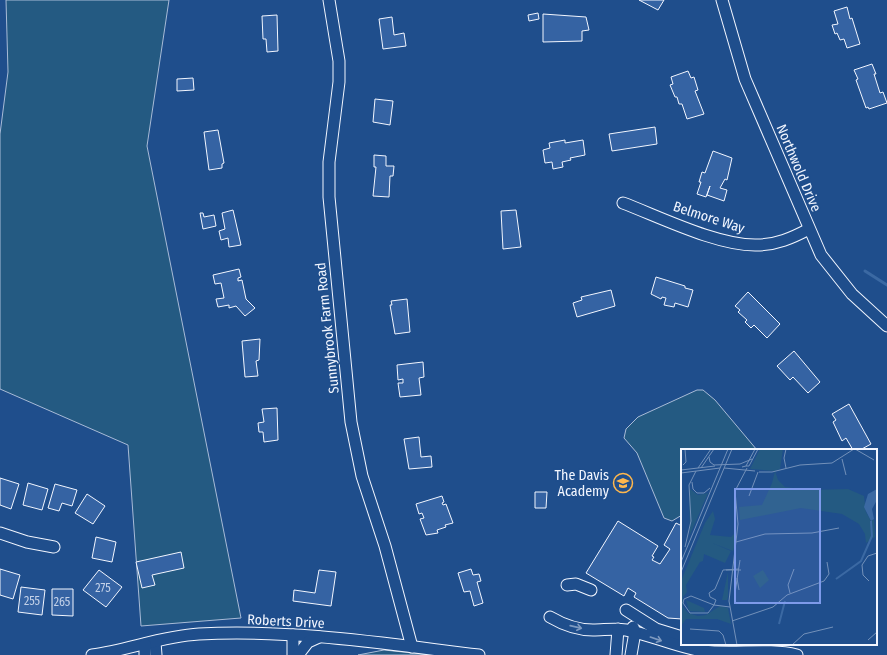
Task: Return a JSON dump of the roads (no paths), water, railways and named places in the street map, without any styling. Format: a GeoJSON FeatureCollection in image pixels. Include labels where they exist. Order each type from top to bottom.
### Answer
{"type":"FeatureCollection","features":[{"type":"Feature","properties":{"kind":"street","name":"Sunnybrook Farm Road"},"geometry":{"type":"LineString","coordinates":[[329,0],[339,68],[329,162],[329,197],[351,422],[362,476],[385,546],[412,647]]}},
{"type":"Feature","properties":{"kind":"street","name":"Northwold Drive"},"geometry":{"type":"LineString","coordinates":[[722,0],[745,79],[821,255],[852,294],[887,326]]}},
{"type":"Feature","properties":{"kind":"street","name":"Belmore Way"},"geometry":{"type":"LineString","coordinates":[[623,203],[720,239],[740,244],[758,245],[775,243],[792,238],[809,229]]}},
{"type":"Feature","properties":{"kind":"street"},"geometry":{"type":"LineString","coordinates":[[0,533],[27,542],[54,547]]}},
{"type":"Feature","properties":{"kind":"street"},"geometry":{"type":"LineString","coordinates":[[567,585],[576,584],[591,590]]}},
{"type":"Feature","properties":{"kind":"street"},"geometry":{"type":"LineString","coordinates":[[630,655],[635,632],[626,610],[656,629],[681,637]]}},
{"type":"Feature","properties":{"kind":"street"},"geometry":{"type":"LineString","coordinates":[[550,616],[559,622],[578,628],[593,630],[604,628],[635,632],[684,648],[797,655]]}},
{"type":"Feature","properties":{"kind":"street"},"geometry":{"type":"LineString","coordinates":[[616,655],[618,629]]}},
{"type":"Feature","properties":{"kind":"street","name":"Roberts Drive"},"geometry":{"type":"LineString","coordinates":[[92,655],[148,647],[177,636],[199,634],[269,633],[319,637],[479,655]]}},
{"type":"Feature","properties":{"kind":"street"},"geometry":{"type":"LineString","coordinates":[[293,635],[293,655]]}},
{"type":"Feature","properties":{"kind":"street"},"geometry":{"type":"LineString","coordinates":[[298,655],[308,642],[319,637]]}},
{"type":"Feature","properties":{"kind":"street"},"geometry":{"type":"LineString","coordinates":[[148,647],[156,655]]}},
{"type":"Feature","properties":{"kind":"waterway"},"geometry":{"type":"LineString","coordinates":[[865,271],[887,285]]}},
{"type":"Feature","properties":{"kind":"place","name":"The Davis Academy"},"geometry":{"type":"Point","coordinates":[623,483]}}]}
